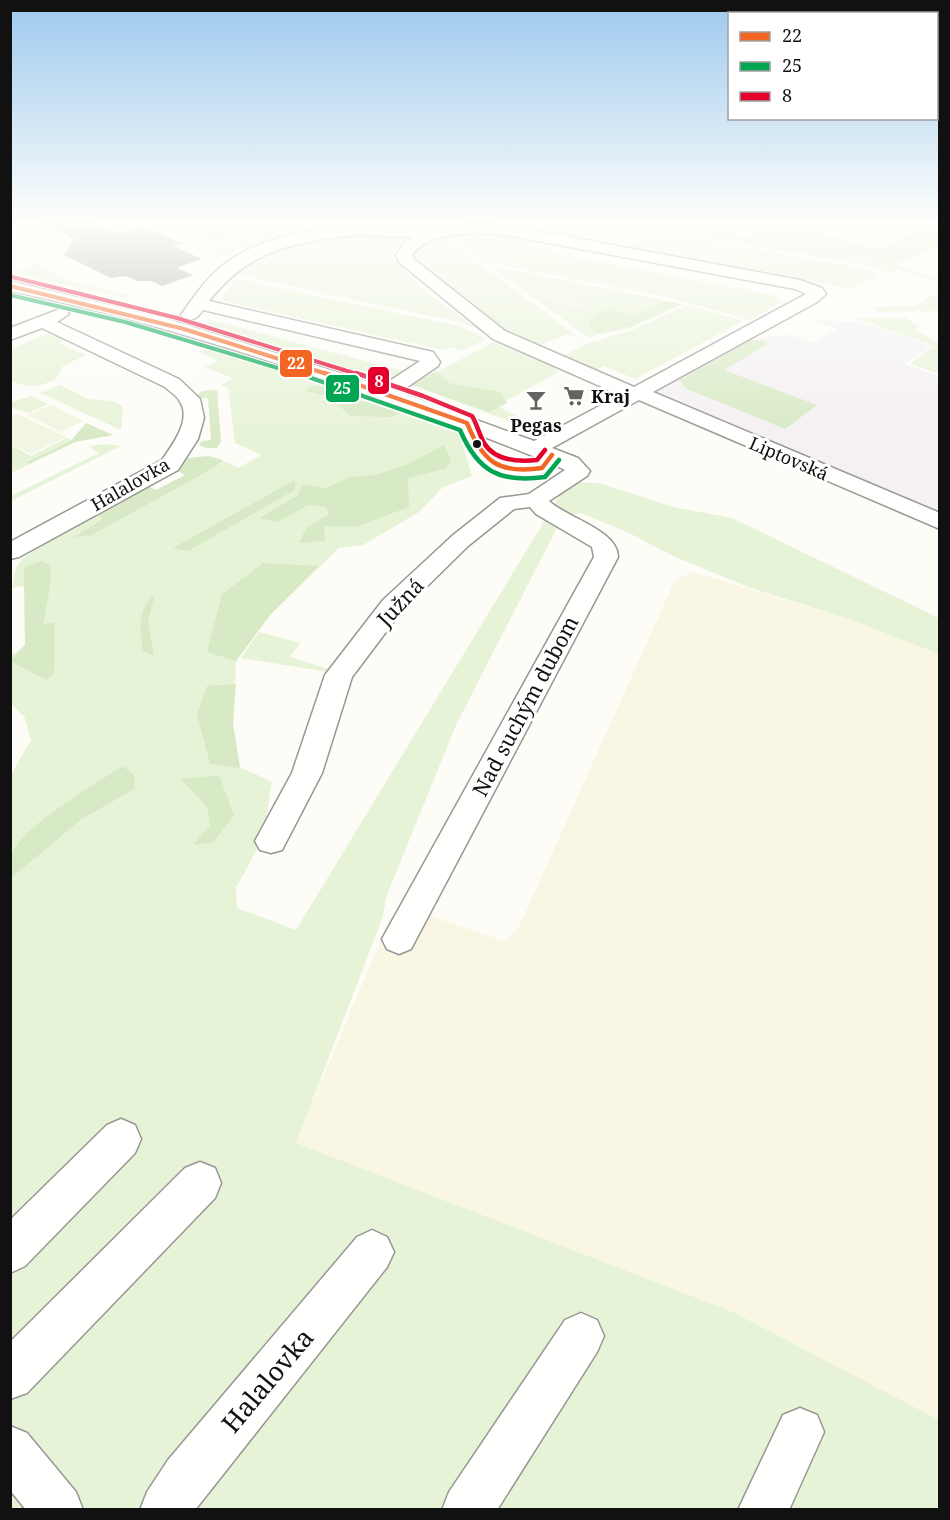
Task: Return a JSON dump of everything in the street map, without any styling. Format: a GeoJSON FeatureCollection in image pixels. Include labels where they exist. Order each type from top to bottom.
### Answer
{"type":"FeatureCollection","features":[{"type":"Feature","properties":{"kind":"street"},"geometry":{"type":"LineString","coordinates":[[49,294],[176,325],[386,393],[467,423],[478,450],[490,461],[522,471],[534,470],[547,464],[544,452],[636,394],[806,301],[788,294]]}},
{"type":"Feature","properties":{"kind":"street"},"geometry":{"type":"LineString","coordinates":[[176,325],[189,317],[207,294]]}},
{"type":"Feature","properties":{"kind":"street","name":"Liptovská"},"geometry":{"type":"LineString","coordinates":[[447,294],[499,335],[939,522]]}},
{"type":"Feature","properties":{"kind":"street"},"geometry":{"type":"LineString","coordinates":[[10,345],[88,302]]}},
{"type":"Feature","properties":{"kind":"street"},"geometry":{"type":"LineString","coordinates":[[199,304],[426,356],[431,362],[386,393]]}},
{"type":"Feature","properties":{"kind":"street"},"geometry":{"type":"LineString","coordinates":[[10,335],[50,324]]}},
{"type":"Feature","properties":{"kind":"street","name":"Halalovka"},"geometry":{"type":"LineString","coordinates":[[10,552],[53,526],[170,465],[187,439],[194,418],[190,399],[172,383],[50,324]]}},
{"type":"Feature","properties":{"kind":"street","name":"Južná"},"geometry":{"type":"LineString","coordinates":[[271,841],[307,772],[339,675],[392,606],[460,541],[508,503],[535,500],[579,471],[570,463],[544,452]]}},
{"type":"Feature","properties":{"kind":"street","name":"Nad suchým dubom"},"geometry":{"type":"LineString","coordinates":[[399,939],[606,557],[606,549],[600,542],[544,509],[535,500]]}},
{"type":"Feature","properties":{"kind":"street"},"geometry":{"type":"LineString","coordinates":[[10,1251],[121,1139]]}},
{"type":"Feature","properties":{"kind":"street"},"geometry":{"type":"LineString","coordinates":[[10,1376],[200,1183]]}},
{"type":"Feature","properties":{"kind":"street","name":"Halalovka"},"geometry":{"type":"LineString","coordinates":[[165,1509],[186,1478],[372,1252]]}},
{"type":"Feature","properties":{"kind":"street"},"geometry":{"type":"LineString","coordinates":[[467,1509],[581,1336]]}},
{"type":"Feature","properties":{"kind":"street"},"geometry":{"type":"LineString","coordinates":[[763,1509],[800,1432]]}},
{"type":"Feature","properties":{"kind":"street"},"geometry":{"type":"LineString","coordinates":[[10,1450],[58,1509]]}},
{"type":"Feature","properties":{"kind":"shaded area"},"geometry":{"type":"Polygon","coordinates":[[[816,321],[865,323],[931,346],[904,364],[939,376],[939,517],[649,391],[746,338],[791,335],[813,343],[837,329],[816,321]]]}},
{"type":"Feature","properties":{"kind":"shaded area"},"geometry":{"type":"Polygon","coordinates":[[[693,572],[851,620],[939,654],[939,1420],[733,1312],[295,1143],[390,918],[422,913],[504,941],[518,929],[675,580],[693,572]]]}},
{"type":"Feature","properties":{"kind":"green space"},"geometry":{"type":"Polygon","coordinates":[[[106,294],[130,295],[124,298],[106,294]]]}},
{"type":"Feature","properties":{"kind":"green space"},"geometry":{"type":"Polygon","coordinates":[[[224,294],[307,294],[459,326],[486,339],[461,351],[451,347],[442,350],[223,301],[224,294]]]}},
{"type":"Feature","properties":{"kind":"green space"},"geometry":{"type":"Polygon","coordinates":[[[328,294],[430,294],[484,332],[464,323],[328,294]]]}},
{"type":"Feature","properties":{"kind":"green space"},"geometry":{"type":"Polygon","coordinates":[[[461,294],[520,294],[581,339],[568,334],[538,346],[511,334],[461,294]]]}},
{"type":"Feature","properties":{"kind":"green space"},"geometry":{"type":"Polygon","coordinates":[[[529,294],[633,294],[683,304],[630,328],[588,337],[529,294]]]}},
{"type":"Feature","properties":{"kind":"green space"},"geometry":{"type":"Polygon","coordinates":[[[566,294],[589,305],[573,310],[542,296],[566,294]]]}},
{"type":"Feature","properties":{"kind":"green space"},"geometry":{"type":"Polygon","coordinates":[[[651,294],[768,294],[776,296],[781,302],[750,320],[651,294]]]}},
{"type":"Feature","properties":{"kind":"green space"},"geometry":{"type":"Polygon","coordinates":[[[939,294],[939,311],[877,312],[874,307],[915,306],[939,294]]]}},
{"type":"Feature","properties":{"kind":"green space"},"geometry":{"type":"Polygon","coordinates":[[[665,301],[681,304],[629,327],[596,333],[588,322],[601,312],[638,313],[665,301]]]}},
{"type":"Feature","properties":{"kind":"green space"},"geometry":{"type":"Polygon","coordinates":[[[688,305],[743,321],[635,379],[604,366],[597,370],[563,356],[586,344],[632,330],[688,305]]]}},
{"type":"Feature","properties":{"kind":"green space"},"geometry":{"type":"Polygon","coordinates":[[[856,318],[906,318],[919,327],[915,330],[939,343],[939,374],[910,364],[934,346],[856,318]]]}},
{"type":"Feature","properties":{"kind":"green space"},"geometry":{"type":"Polygon","coordinates":[[[207,319],[411,373],[394,385],[223,328],[219,330],[209,327],[207,319]]]}},
{"type":"Feature","properties":{"kind":"green space"},"geometry":{"type":"Polygon","coordinates":[[[51,332],[66,339],[59,343],[86,355],[63,366],[55,380],[27,386],[11,380],[11,349],[51,332]]]}},
{"type":"Feature","properties":{"kind":"green space"},"geometry":{"type":"Polygon","coordinates":[[[751,340],[765,341],[768,344],[724,370],[817,405],[785,429],[685,388],[680,380],[751,340]]]}},
{"type":"Feature","properties":{"kind":"green space"},"geometry":{"type":"Polygon","coordinates":[[[494,342],[554,367],[558,372],[497,406],[544,429],[539,432],[412,385],[494,342]]]}},
{"type":"Feature","properties":{"kind":"green space"},"geometry":{"type":"Polygon","coordinates":[[[213,346],[391,406],[459,432],[472,476],[443,487],[419,512],[363,545],[339,548],[270,615],[236,661],[233,724],[240,767],[272,782],[263,838],[236,888],[237,908],[296,930],[545,520],[563,489],[557,482],[599,483],[673,507],[732,518],[939,618],[939,654],[851,620],[748,587],[673,556],[629,533],[581,513],[563,516],[456,725],[387,895],[382,919],[296,1143],[733,1312],[939,1420],[939,1509],[11,1509],[10,776],[31,740],[24,716],[11,704],[10,655],[25,645],[24,586],[12,588],[16,568],[23,558],[54,538],[149,487],[156,490],[185,475],[175,469],[183,463],[198,457],[206,457],[221,460],[238,468],[262,455],[235,443],[228,388],[221,385],[232,378],[205,367],[218,360],[199,352],[213,346]]]}},
{"type":"Feature","properties":{"kind":"green space"},"geometry":{"type":"Polygon","coordinates":[[[436,371],[449,383],[500,392],[507,403],[489,412],[412,385],[436,371]]]}},
{"type":"Feature","properties":{"kind":"green space"},"geometry":{"type":"Polygon","coordinates":[[[60,385],[88,399],[113,401],[123,406],[121,430],[40,393],[60,385]]]}},
{"type":"Feature","properties":{"kind":"green space"},"geometry":{"type":"Polygon","coordinates":[[[323,385],[347,398],[380,403],[401,412],[391,417],[351,416],[328,397],[306,391],[312,386],[323,385]]]}},
{"type":"Feature","properties":{"kind":"green space"},"geometry":{"type":"Polygon","coordinates":[[[217,390],[221,442],[217,448],[206,448],[199,445],[202,441],[211,440],[208,398],[199,398],[197,395],[202,391],[217,390]]]}},
{"type":"Feature","properties":{"kind":"green space"},"geometry":{"type":"Polygon","coordinates":[[[31,396],[48,404],[29,413],[11,408],[11,402],[31,396]]]}},
{"type":"Feature","properties":{"kind":"green space"},"geometry":{"type":"Polygon","coordinates":[[[51,405],[83,421],[61,432],[28,415],[51,405]]]}},
{"type":"Feature","properties":{"kind":"green space"},"geometry":{"type":"Polygon","coordinates":[[[18,414],[66,437],[31,454],[11,444],[11,417],[18,414]]]}},
{"type":"Feature","properties":{"kind":"green space"},"geometry":{"type":"Polygon","coordinates":[[[86,423],[113,435],[75,442],[29,464],[27,462],[70,442],[86,423]]]}},
{"type":"Feature","properties":{"kind":"green space"},"geometry":{"type":"Polygon","coordinates":[[[67,438],[75,442],[11,473],[13,468],[11,466],[11,445],[31,456],[67,438]]]}},
{"type":"Feature","properties":{"kind":"green space"},"geometry":{"type":"Polygon","coordinates":[[[105,444],[121,446],[11,501],[11,496],[99,453],[89,446],[105,444]]]}},
{"type":"Feature","properties":{"kind":"green space"},"geometry":{"type":"Polygon","coordinates":[[[444,445],[451,461],[445,469],[408,478],[409,507],[356,527],[324,526],[325,541],[299,543],[306,528],[329,514],[326,507],[308,505],[278,522],[260,518],[298,495],[302,485],[326,488],[350,477],[375,475],[406,465],[444,445]]]}},
{"type":"Feature","properties":{"kind":"green space"},"geometry":{"type":"Polygon","coordinates":[[[209,456],[223,460],[215,467],[90,536],[74,537],[103,519],[97,515],[149,487],[156,490],[185,475],[175,469],[188,458],[209,456]]]}},
{"type":"Feature","properties":{"kind":"green space"},"geometry":{"type":"Polygon","coordinates":[[[295,480],[295,490],[188,551],[173,548],[295,480]]]}},
{"type":"Feature","properties":{"kind":"green space"},"geometry":{"type":"Polygon","coordinates":[[[42,561],[51,566],[50,588],[43,624],[55,623],[54,674],[46,680],[10,661],[25,645],[24,567],[42,561]]]}},
{"type":"Feature","properties":{"kind":"green space"},"geometry":{"type":"Polygon","coordinates":[[[263,563],[319,566],[270,615],[236,661],[207,652],[222,594],[263,563]]]}},
{"type":"Feature","properties":{"kind":"green space"},"geometry":{"type":"Polygon","coordinates":[[[155,594],[148,622],[154,656],[143,651],[140,627],[145,607],[155,594]]]}},
{"type":"Feature","properties":{"kind":"green space"},"geometry":{"type":"Polygon","coordinates":[[[259,632],[300,643],[290,657],[335,671],[333,673],[241,658],[259,632]]]}},
{"type":"Feature","properties":{"kind":"green space"},"geometry":{"type":"Polygon","coordinates":[[[236,684],[233,724],[240,768],[210,764],[197,714],[207,686],[236,684]]]}},
{"type":"Feature","properties":{"kind":"green space"},"geometry":{"type":"Polygon","coordinates":[[[123,766],[134,775],[135,789],[83,818],[11,878],[10,859],[27,834],[77,795],[123,766]]]}},
{"type":"Feature","properties":{"kind":"green space"},"geometry":{"type":"Polygon","coordinates":[[[219,775],[234,815],[214,842],[193,845],[210,825],[207,807],[181,779],[219,775]]]}},
{"type":"Feature","properties":{"kind":"transit line","name":"22"},"geometry":{"type":"LineString","coordinates":[[46,294],[241,346],[467,423],[472,436],[486,457],[503,468],[514,470],[542,468],[552,455]]}},
{"type":"Feature","properties":{"kind":"transit line","name":"8"},"geometry":{"type":"LineString","coordinates":[[86,294],[218,329],[423,396],[472,416],[488,449],[500,457],[523,461],[537,460],[545,450]]}},
{"type":"Feature","properties":{"kind":"transit line","name":"25"},"geometry":{"type":"LineString","coordinates":[[10,295],[125,322],[238,355],[294,372],[460,430],[473,456],[482,465],[503,477],[516,479],[545,477],[559,460]]}},
{"type":"Feature","properties":{"kind":"place","name":"Kraj"},"geometry":{"type":"Point","coordinates":[574,396]}},
{"type":"Feature","properties":{"kind":"place","name":"Pegas"},"geometry":{"type":"Point","coordinates":[536,400]}}]}
